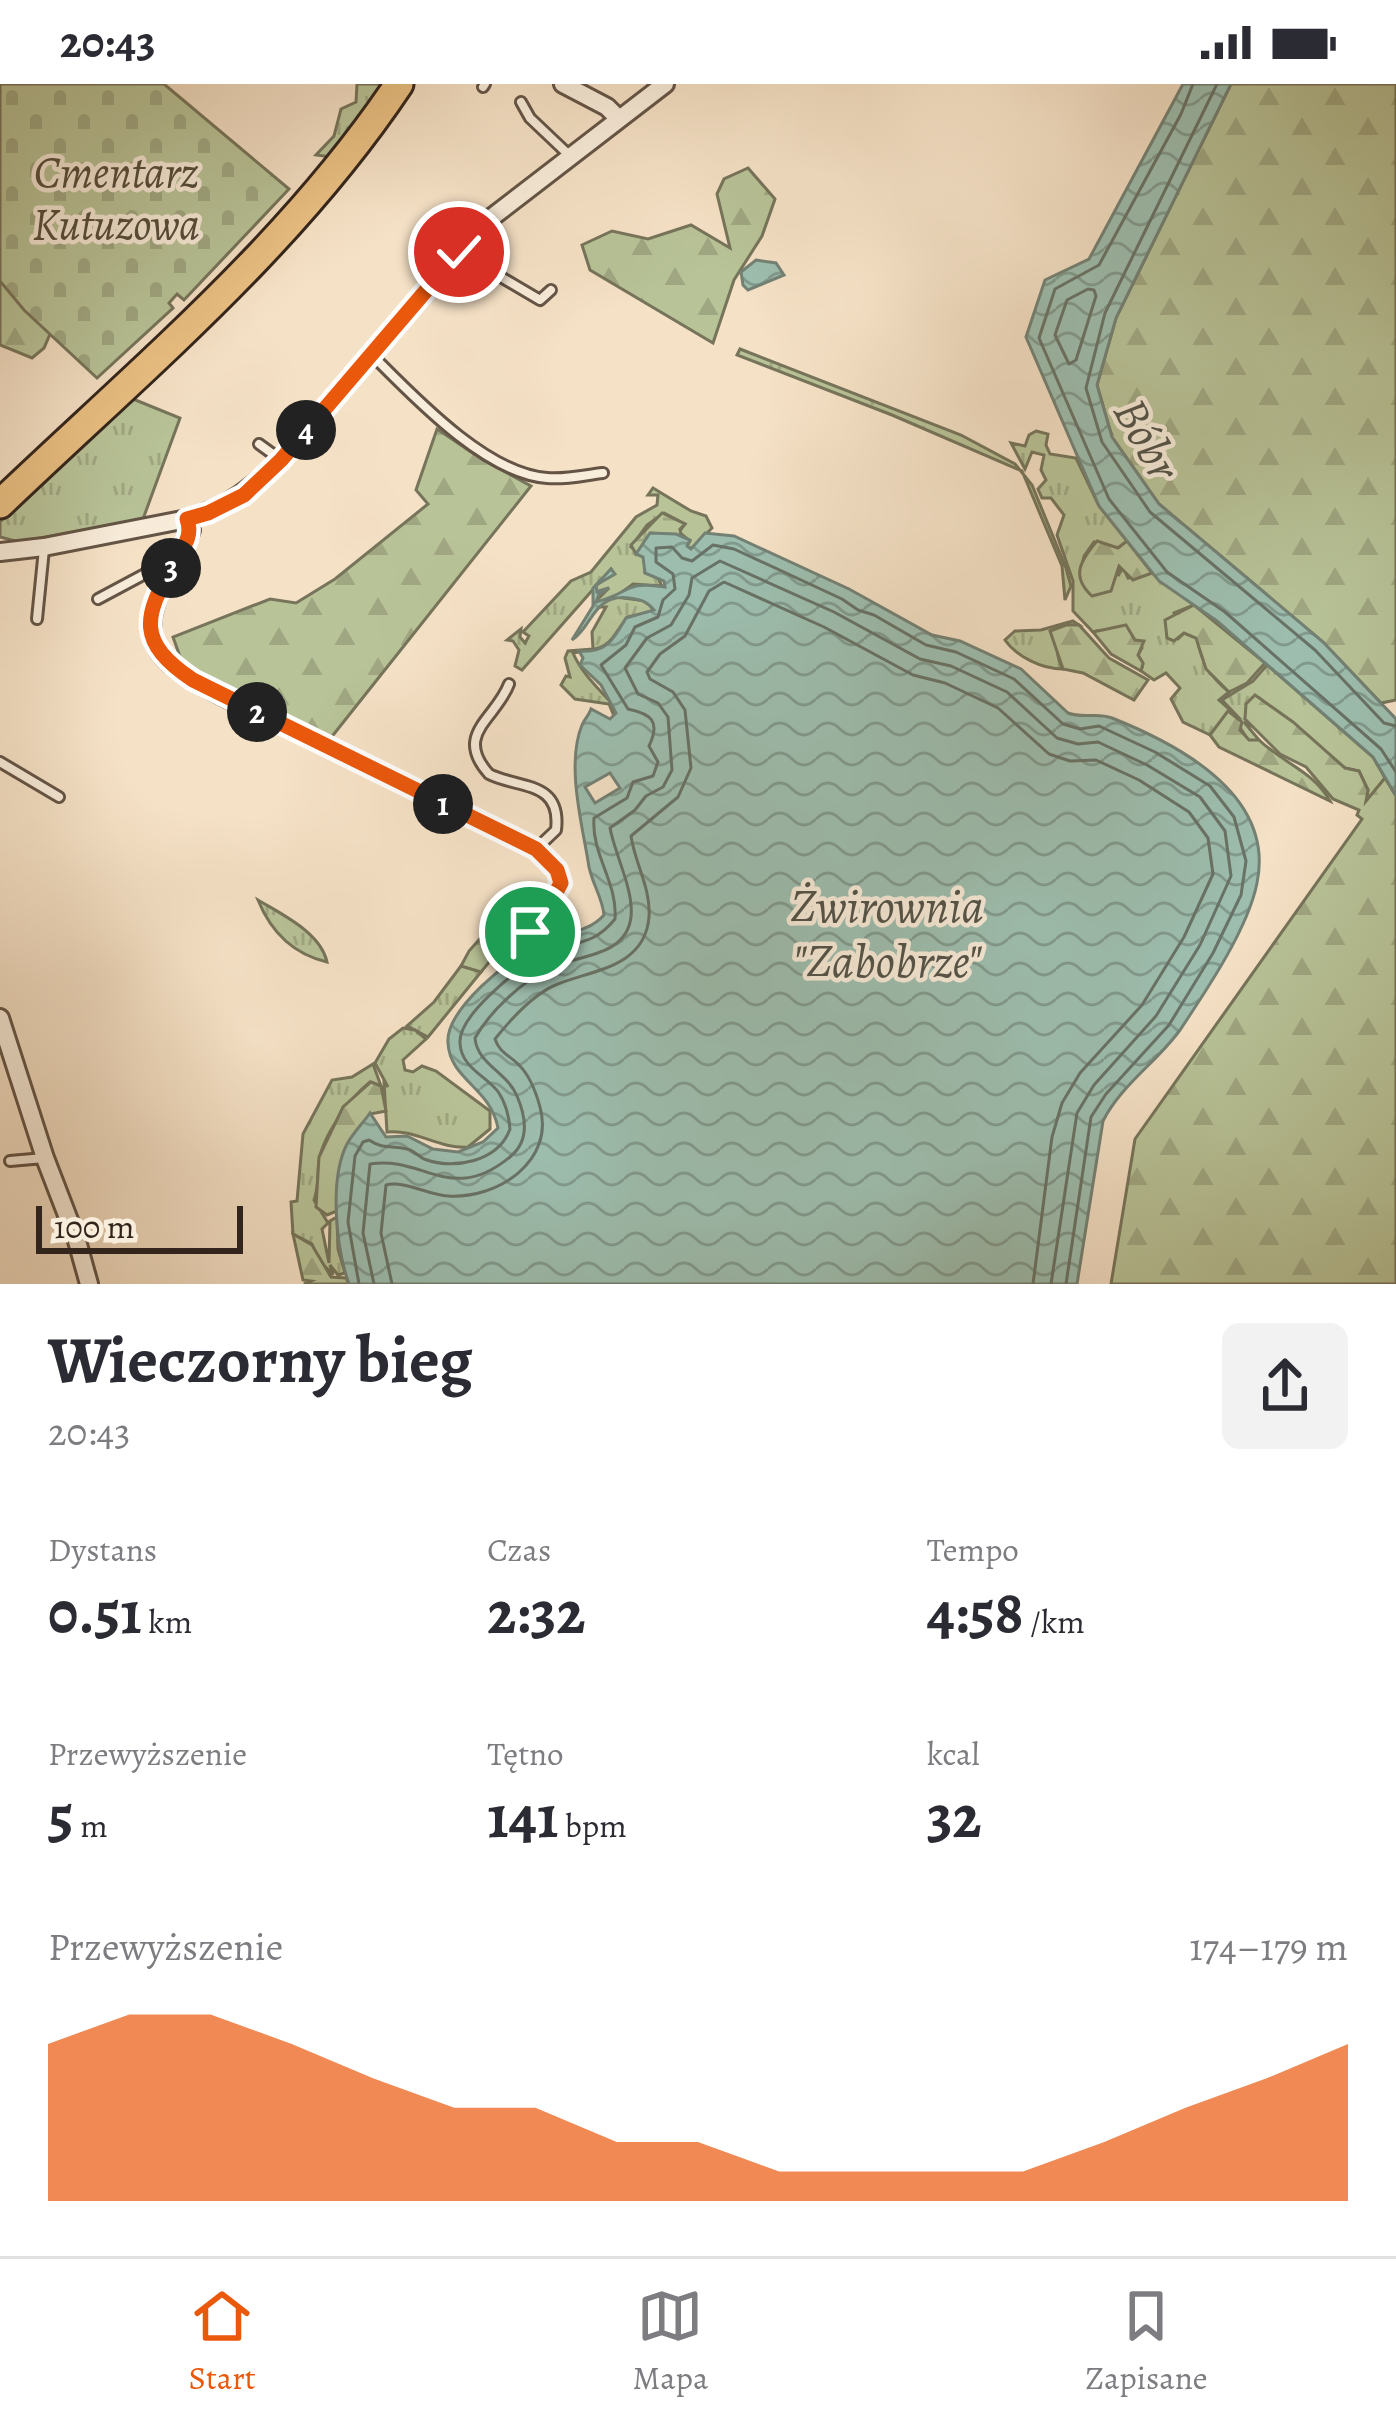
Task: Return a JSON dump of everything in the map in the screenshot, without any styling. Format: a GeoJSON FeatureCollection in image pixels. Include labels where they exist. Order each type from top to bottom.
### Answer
{"type":"FeatureCollection","features":[{"type":"Feature","properties":{"kind":"main road"},"geometry":{"type":"LineString","coordinates":[[0,504],[281,232],[334,172],[399,84]]}},
{"type":"Feature","properties":{"kind":"street"},"geometry":{"type":"LineString","coordinates":[[563,84],[618,118]]}},
{"type":"Feature","properties":{"kind":"street"},"geometry":{"type":"LineString","coordinates":[[0,552],[187,519],[244,495],[281,460],[459,252],[506,204],[665,84]]}},
{"type":"Feature","properties":{"kind":"street"},"geometry":{"type":"LineString","coordinates":[[187,519],[191,530],[153,608],[153,644],[167,664],[239,704]]}},
{"type":"Feature","properties":{"kind":"street"},"geometry":{"type":"LineString","coordinates":[[0,1018],[88,1284]]}},
{"type":"Feature","properties":{"kind":"lane"},"geometry":{"type":"LineString","coordinates":[[520,102],[568,155]]}},
{"type":"Feature","properties":{"kind":"lane"},"geometry":{"type":"LineString","coordinates":[[459,252],[540,300],[551,290]]}},
{"type":"Feature","properties":{"kind":"lane"},"geometry":{"type":"LineString","coordinates":[[371,354],[443,424],[501,461],[545,478],[603,473]]}},
{"type":"Feature","properties":{"kind":"lane"},"geometry":{"type":"LineString","coordinates":[[259,444],[281,460]]}},
{"type":"Feature","properties":{"kind":"lane"},"geometry":{"type":"LineString","coordinates":[[37,619],[44,547]]}},
{"type":"Feature","properties":{"kind":"lane"},"geometry":{"type":"LineString","coordinates":[[98,599],[177,558]]}},
{"type":"Feature","properties":{"kind":"lane"},"geometry":{"type":"LineString","coordinates":[[509,684],[477,733],[475,750],[489,774],[538,788],[552,805],[556,830],[536,849]]}},
{"type":"Feature","properties":{"kind":"lane"},"geometry":{"type":"LineString","coordinates":[[239,704],[536,849],[554,865],[561,880],[537,928],[522,931],[490,916]]}},
{"type":"Feature","properties":{"kind":"lane"},"geometry":{"type":"LineString","coordinates":[[0,762],[58,797]]}},
{"type":"Feature","properties":{"kind":"lane"},"geometry":{"type":"LineString","coordinates":[[10,1161],[45,1158]]}},
{"type":"Feature","properties":{"kind":"green space","name":"Cmentarz Kutuzowa"},"geometry":{"type":"Polygon","coordinates":[[[0,84],[164,84],[289,189],[184,300],[177,294],[169,303],[173,308],[97,378],[0,281],[0,84]]]}},
{"type":"Feature","properties":{"kind":"green space"},"geometry":{"type":"Polygon","coordinates":[[[357,84],[385,84],[331,157],[316,155],[334,136],[341,109],[356,102],[357,84]]]}},
{"type":"Feature","properties":{"kind":"green space"},"geometry":{"type":"Polygon","coordinates":[[[1231,84],[1396,84],[1396,700],[1381,703],[1323,642],[1159,504],[1112,437],[1097,385],[1116,318],[1231,84]]]}},
{"type":"Feature","properties":{"kind":"green space"},"geometry":{"type":"Polygon","coordinates":[[[748,168],[775,199],[762,236],[734,280],[713,343],[590,270],[582,245],[612,231],[648,239],[691,225],[730,248],[717,194],[724,179],[748,168]]]}},
{"type":"Feature","properties":{"kind":"green space"},"geometry":{"type":"Polygon","coordinates":[[[0,281],[50,334],[32,358],[0,345],[0,281]]]}},
{"type":"Feature","properties":{"kind":"green space"},"geometry":{"type":"Polygon","coordinates":[[[740,349],[961,435],[1020,470],[737,355],[740,349]]]}},
{"type":"Feature","properties":{"kind":"green space"},"geometry":{"type":"Polygon","coordinates":[[[133,399],[180,418],[143,519],[19,542],[0,537],[0,522],[133,399]]]}},
{"type":"Feature","properties":{"kind":"green space"},"geometry":{"type":"Polygon","coordinates":[[[437,429],[531,486],[322,749],[189,682],[173,637],[270,599],[296,603],[335,579],[428,504],[416,490],[437,429]]]}},
{"type":"Feature","properties":{"kind":"green space"},"geometry":{"type":"Polygon","coordinates":[[[1036,431],[1048,434],[1050,454],[1076,458],[1099,506],[1127,541],[1118,548],[1094,542],[1082,566],[1120,566],[1118,576],[1123,567],[1128,578],[1152,573],[1194,605],[1174,613],[1179,638],[1184,633],[1197,638],[1207,668],[1229,692],[1219,700],[1241,720],[1222,700],[1253,681],[1267,665],[1373,757],[1385,778],[1366,802],[1368,790],[1359,771],[1345,768],[1259,698],[1245,719],[1255,728],[1244,722],[1259,740],[1249,741],[1229,711],[1210,735],[1183,722],[1171,699],[1180,688],[1166,673],[1154,680],[1141,671],[1138,655],[1142,648],[1120,634],[1093,632],[1073,611],[1073,581],[1057,535],[1064,515],[1038,489],[1046,480],[1041,470],[1044,455],[1032,452],[1025,469],[1011,443],[1025,446],[1036,431]]]}},
{"type":"Feature","properties":{"kind":"green space"},"geometry":{"type":"Polygon","coordinates":[[[1023,474],[1032,485],[1066,568],[1071,586],[1065,600],[1062,566],[1023,474]]]}},
{"type":"Feature","properties":{"kind":"green space"},"geometry":{"type":"Polygon","coordinates":[[[653,488],[706,516],[712,528],[691,549],[690,541],[679,532],[685,524],[664,513],[647,525],[631,547],[644,557],[645,573],[658,578],[662,586],[633,584],[615,597],[647,601],[654,611],[627,617],[601,647],[594,649],[573,653],[615,707],[614,716],[609,704],[575,699],[561,685],[570,677],[568,651],[593,649],[592,632],[606,607],[597,607],[605,602],[596,601],[609,588],[596,592],[596,586],[522,670],[515,666],[519,650],[507,640],[521,629],[525,643],[529,636],[523,632],[571,581],[591,572],[636,517],[657,505],[658,495],[648,495],[653,488]]]}},
{"type":"Feature","properties":{"kind":"green space"},"geometry":{"type":"Polygon","coordinates":[[[662,513],[685,524],[681,536],[651,533],[636,554],[631,545],[662,513]]]}},
{"type":"Feature","properties":{"kind":"green space"},"geometry":{"type":"Polygon","coordinates":[[[1097,541],[1118,548],[1127,541],[1152,573],[1133,580],[1119,566],[1111,591],[1092,596],[1081,582],[1080,568],[1097,541]]]}},
{"type":"Feature","properties":{"kind":"green space"},"geometry":{"type":"Polygon","coordinates":[[[1194,605],[1265,663],[1247,683],[1229,692],[1206,669],[1196,638],[1184,633],[1174,641],[1167,638],[1165,620],[1194,605]]]}},
{"type":"Feature","properties":{"kind":"green space"},"geometry":{"type":"Polygon","coordinates":[[[1073,621],[1079,625],[1066,625],[1058,647],[1063,669],[1031,661],[1005,640],[1015,631],[1073,621]]]}},
{"type":"Feature","properties":{"kind":"green space"},"geometry":{"type":"Polygon","coordinates":[[[1079,625],[1109,658],[1148,680],[1134,700],[1083,673],[1063,669],[1050,631],[1079,625]]]}},
{"type":"Feature","properties":{"kind":"green space"},"geometry":{"type":"Polygon","coordinates":[[[1126,625],[1135,640],[1144,641],[1138,655],[1141,671],[1111,654],[1093,632],[1126,625]]]}},
{"type":"Feature","properties":{"kind":"green space"},"geometry":{"type":"Polygon","coordinates":[[[1255,695],[1345,768],[1359,771],[1368,790],[1366,801],[1385,778],[1396,796],[1396,1284],[1111,1284],[1135,1139],[1362,819],[1359,810],[1333,799],[1306,767],[1280,754],[1245,719],[1246,704],[1255,695]]]}},
{"type":"Feature","properties":{"kind":"green space"},"geometry":{"type":"Polygon","coordinates":[[[1228,711],[1242,722],[1240,730],[1249,740],[1259,740],[1306,775],[1330,801],[1219,747],[1210,735],[1228,711]]]}},
{"type":"Feature","properties":{"kind":"green space"},"geometry":{"type":"Polygon","coordinates":[[[258,900],[309,934],[327,962],[285,940],[258,900]]]}},
{"type":"Feature","properties":{"kind":"green space"},"geometry":{"type":"Polygon","coordinates":[[[494,923],[507,930],[503,945],[481,972],[461,966],[469,951],[494,923]]]}},
{"type":"Feature","properties":{"kind":"green space"},"geometry":{"type":"Polygon","coordinates":[[[461,966],[481,972],[428,1037],[407,1026],[434,1002],[461,966]]]}},
{"type":"Feature","properties":{"kind":"green space"},"geometry":{"type":"Polygon","coordinates":[[[403,1028],[426,1039],[403,1060],[405,1070],[413,1072],[422,1066],[436,1071],[490,1111],[490,1129],[468,1147],[387,1132],[384,1082],[388,1087],[375,1063],[389,1039],[403,1028]]]}},
{"type":"Feature","properties":{"kind":"green space"},"geometry":{"type":"Polygon","coordinates":[[[373,1064],[381,1086],[370,1082],[354,1097],[332,1129],[319,1161],[314,1200],[328,1223],[322,1229],[329,1263],[330,1221],[337,1217],[345,1273],[338,1275],[330,1265],[333,1275],[317,1258],[312,1244],[293,1234],[291,1202],[297,1201],[303,1134],[332,1080],[352,1077],[373,1064]]]}},
{"type":"Feature","properties":{"kind":"green space"},"geometry":{"type":"Polygon","coordinates":[[[371,1082],[381,1086],[386,1111],[370,1114],[344,1153],[337,1211],[327,1215],[316,1207],[319,1157],[343,1107],[371,1082]]]}},
{"type":"Feature","properties":{"kind":"green space"},"geometry":{"type":"Polygon","coordinates":[[[293,1234],[312,1245],[331,1277],[346,1278],[349,1284],[304,1284],[311,1281],[303,1280],[293,1234]]]}},
{"type":"Feature","properties":{"kind":"water"},"geometry":{"type":"Polygon","coordinates":[[[1183,84],[1231,84],[1116,318],[1097,385],[1112,437],[1159,504],[1323,642],[1396,719],[1396,796],[1373,757],[1217,621],[1159,581],[1099,506],[1026,337],[1045,280],[1089,259],[1183,84]]]}},
{"type":"Feature","properties":{"kind":"water"},"geometry":{"type":"Polygon","coordinates":[[[756,260],[776,263],[784,275],[748,290],[741,272],[756,260]]]}},
{"type":"Feature","properties":{"kind":"water","name":"Żwirownia \"Zabobrze\""},"geometry":{"type":"Polygon","coordinates":[[[650,533],[676,534],[690,540],[687,546],[691,549],[705,533],[734,536],[849,589],[932,635],[960,641],[1021,669],[1068,713],[1112,718],[1166,743],[1217,778],[1252,824],[1259,852],[1257,883],[1245,920],[1180,1030],[1119,1096],[1103,1121],[1077,1284],[349,1284],[336,1194],[341,1159],[352,1136],[370,1113],[386,1137],[407,1136],[433,1149],[458,1152],[483,1142],[498,1128],[487,1103],[450,1056],[450,1030],[457,1015],[497,972],[527,950],[589,926],[604,915],[589,868],[575,758],[591,709],[610,719],[616,713],[601,685],[580,665],[579,651],[603,647],[626,618],[654,610],[636,599],[608,601],[572,640],[593,606],[593,588],[611,569],[615,574],[596,585],[597,592],[609,588],[596,602],[634,586],[665,587],[664,581],[645,573],[643,557],[636,554],[650,533]],[[610,773],[585,787],[595,803],[620,788],[610,773]]]}},
{"type":"Feature","properties":{"kind":"route"},"geometry":{"type":"LineString","coordinates":[[459,252],[281,460],[244,495],[187,519],[188,541],[156,597],[151,634],[167,664],[193,680],[536,849],[560,874],[561,883],[537,928],[530,932]]}},
{"type":"Feature","properties":{"kind":"water label","name":"Bóbr"},"geometry":{"type":"Point","coordinates":[1147,439]}}]}
